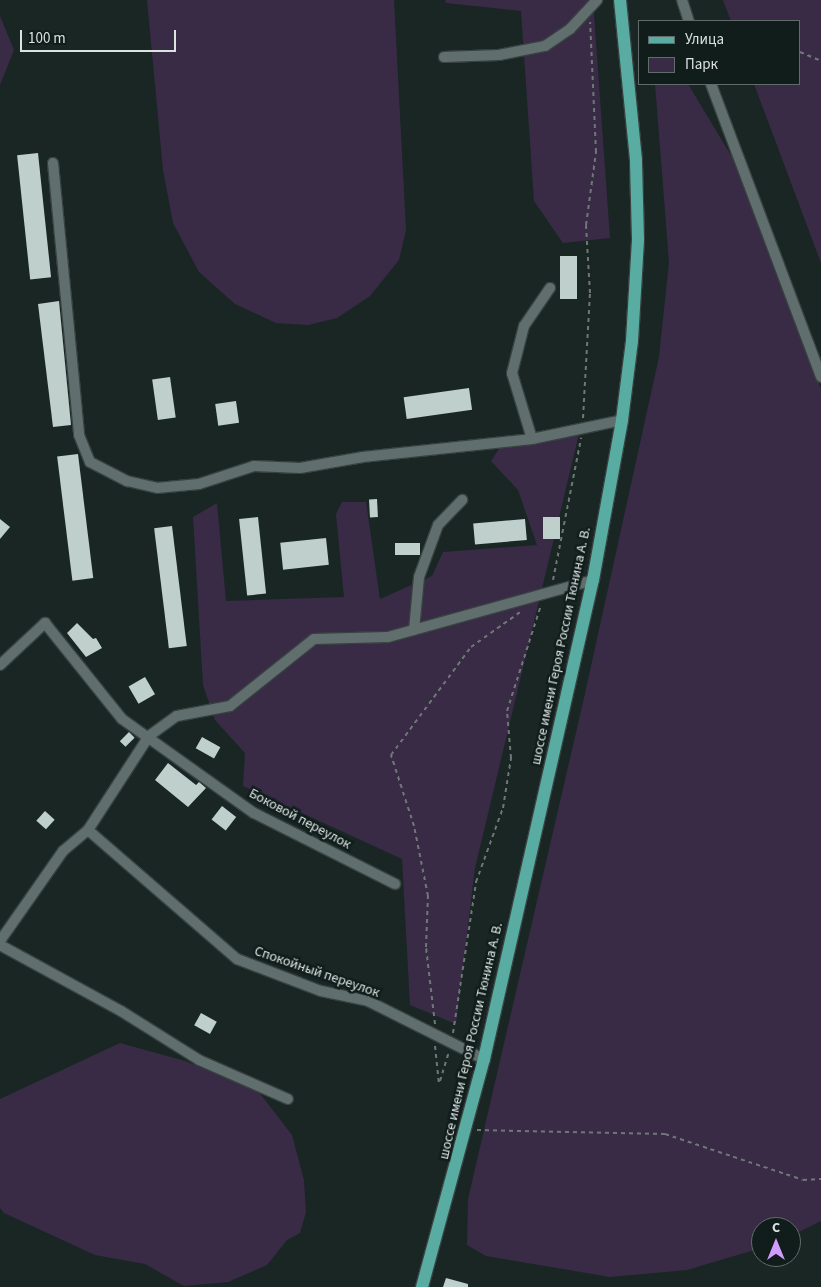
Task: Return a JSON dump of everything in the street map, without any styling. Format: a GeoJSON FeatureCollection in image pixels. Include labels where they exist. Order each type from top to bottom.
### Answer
{"type":"FeatureCollection","features":[{"type":"Feature","properties":{"kind":"main road","name":"шоссе имени Героя России Тюнина А. В."},"geometry":{"type":"LineString","coordinates":[[422,1287],[467,1128],[484,1059],[593,580],[622,420],[632,342],[638,239],[636,160],[620,0]]}},
{"type":"Feature","properties":{"kind":"street"},"geometry":{"type":"LineString","coordinates":[[682,0],[689,20]]}},
{"type":"Feature","properties":{"kind":"street"},"geometry":{"type":"LineString","coordinates":[[444,57],[499,55],[544,46],[570,29],[594,3]]}},
{"type":"Feature","properties":{"kind":"street"},"geometry":{"type":"LineString","coordinates":[[711,85],[821,377]]}},
{"type":"Feature","properties":{"kind":"street"},"geometry":{"type":"LineString","coordinates":[[53,163],[80,436],[90,462],[127,481],[157,488],[199,484],[254,466],[300,468],[363,457],[532,439],[622,420]]}},
{"type":"Feature","properties":{"kind":"street"},"geometry":{"type":"LineString","coordinates":[[532,439],[512,372],[524,326],[550,288]]}},
{"type":"Feature","properties":{"kind":"street"},"geometry":{"type":"LineString","coordinates":[[414,630],[419,577],[438,525],[462,500]]}},
{"type":"Feature","properties":{"kind":"street"},"geometry":{"type":"LineString","coordinates":[[0,941],[63,851],[88,830],[149,736],[177,716],[230,706],[314,639],[388,637],[593,580]]}},
{"type":"Feature","properties":{"kind":"street","name":"Боковой переулок"},"geometry":{"type":"LineString","coordinates":[[0,665],[45,623],[122,719],[149,736],[254,813],[395,884]]}},
{"type":"Feature","properties":{"kind":"street","name":"Спокойный переулок"},"geometry":{"type":"LineString","coordinates":[[88,830],[237,959],[321,991],[368,1001],[484,1059]]}},
{"type":"Feature","properties":{"kind":"street"},"geometry":{"type":"LineString","coordinates":[[0,945],[121,1011],[199,1060],[288,1099]]}},
{"type":"Feature","properties":{"kind":"path"},"geometry":{"type":"LineString","coordinates":[[528,607],[471,647],[391,755],[414,826],[428,896],[426,947],[434,995],[439,1083],[452,1044],[476,882],[503,808],[511,758],[508,711],[544,596],[551,591],[582,428],[590,293],[586,225],[596,152],[590,31],[594,3]]}},
{"type":"Feature","properties":{"kind":"path"},"geometry":{"type":"LineString","coordinates":[[801,52],[821,61]]}},
{"type":"Feature","properties":{"kind":"path"},"geometry":{"type":"LineString","coordinates":[[467,1128],[665,1134],[803,1180],[821,1178]]}},
{"type":"Feature","properties":{"kind":"green space"},"geometry":{"type":"Polygon","coordinates":[[[147,0],[394,0],[406,230],[399,260],[370,296],[337,318],[308,325],[276,323],[235,304],[199,272],[173,223],[163,170],[147,0]]]}},
{"type":"Feature","properties":{"kind":"green space"},"geometry":{"type":"Polygon","coordinates":[[[445,0],[593,0],[610,238],[563,243],[534,201],[521,11],[446,3],[445,0]]]}},
{"type":"Feature","properties":{"kind":"green space"},"geometry":{"type":"Polygon","coordinates":[[[723,0],[821,0],[821,263],[754,85],[801,85],[801,20],[731,20],[723,0]]]}},
{"type":"Feature","properties":{"kind":"green space"},"geometry":{"type":"Polygon","coordinates":[[[0,16],[14,50],[0,85],[0,16]]]}},
{"type":"Feature","properties":{"kind":"green space"},"geometry":{"type":"Polygon","coordinates":[[[655,85],[689,85],[741,172],[821,389],[821,1221],[801,1231],[801,1217],[751,1217],[751,1251],[687,1270],[610,1277],[486,1256],[467,1245],[468,1199],[584,698],[659,357],[669,262],[655,85]]]}},
{"type":"Feature","properties":{"kind":"green space"},"geometry":{"type":"Polygon","coordinates":[[[579,434],[475,868],[456,1024],[410,1005],[402,859],[243,786],[245,753],[215,720],[203,685],[193,517],[217,503],[226,601],[344,597],[336,514],[342,502],[366,502],[380,599],[432,576],[443,552],[537,545],[518,490],[491,461],[504,441],[579,434]]]}},
{"type":"Feature","properties":{"kind":"green space"},"geometry":{"type":"Polygon","coordinates":[[[120,1043],[185,1061],[258,1091],[292,1135],[304,1180],[306,1212],[300,1233],[287,1240],[267,1265],[228,1282],[184,1286],[145,1264],[95,1255],[4,1213],[0,1208],[0,1099],[120,1043]]]}},
{"type":"Feature","properties":{"kind":"building"},"geometry":{"type":"Polygon","coordinates":[[[38,153],[51,277],[30,280],[17,155],[38,153]]]}},
{"type":"Feature","properties":{"kind":"building"},"geometry":{"type":"Polygon","coordinates":[[[560,256],[577,256],[577,299],[560,299],[560,256]]]}},
{"type":"Feature","properties":{"kind":"building"},"geometry":{"type":"Polygon","coordinates":[[[59,301],[71,425],[53,427],[38,304],[59,301]]]}},
{"type":"Feature","properties":{"kind":"building"},"geometry":{"type":"Polygon","coordinates":[[[170,377],[176,418],[158,420],[152,380],[170,377]]]}},
{"type":"Feature","properties":{"kind":"building"},"geometry":{"type":"Polygon","coordinates":[[[469,388],[472,410],[407,419],[404,397],[469,388]]]}},
{"type":"Feature","properties":{"kind":"building"},"geometry":{"type":"Polygon","coordinates":[[[236,401],[239,423],[218,426],[215,404],[236,401]]]}},
{"type":"Feature","properties":{"kind":"building"},"geometry":{"type":"Polygon","coordinates":[[[78,454],[93,578],[72,581],[57,457],[78,454]]]}},
{"type":"Feature","properties":{"kind":"building"},"geometry":{"type":"Polygon","coordinates":[[[369,499],[377,499],[378,517],[370,517],[369,499]]]}},
{"type":"Feature","properties":{"kind":"building"},"geometry":{"type":"Polygon","coordinates":[[[258,517],[266,594],[247,596],[239,519],[258,517]]]}},
{"type":"Feature","properties":{"kind":"building"},"geometry":{"type":"Polygon","coordinates":[[[543,517],[560,517],[560,539],[543,539],[543,517]]]}},
{"type":"Feature","properties":{"kind":"building"},"geometry":{"type":"Polygon","coordinates":[[[0,519],[10,527],[0,539],[0,519]]]}},
{"type":"Feature","properties":{"kind":"building"},"geometry":{"type":"Polygon","coordinates":[[[525,519],[527,540],[475,544],[473,524],[525,519]]]}},
{"type":"Feature","properties":{"kind":"building"},"geometry":{"type":"Polygon","coordinates":[[[172,526],[187,646],[169,648],[154,528],[172,526]]]}},
{"type":"Feature","properties":{"kind":"building"},"geometry":{"type":"Polygon","coordinates":[[[326,538],[329,565],[283,570],[280,543],[326,538]]]}},
{"type":"Feature","properties":{"kind":"building"},"geometry":{"type":"Polygon","coordinates":[[[395,543],[420,543],[420,555],[395,555],[395,543]]]}},
{"type":"Feature","properties":{"kind":"building"},"geometry":{"type":"Polygon","coordinates":[[[77,623],[93,639],[96,638],[102,648],[86,657],[67,633],[77,623]]]}},
{"type":"Feature","properties":{"kind":"building"},"geometry":{"type":"Polygon","coordinates":[[[145,677],[155,694],[139,704],[129,686],[145,677]]]}},
{"type":"Feature","properties":{"kind":"building"},"geometry":{"type":"Polygon","coordinates":[[[129,732],[135,738],[125,747],[120,741],[129,732]]]}},
{"type":"Feature","properties":{"kind":"building"},"geometry":{"type":"Polygon","coordinates":[[[202,737],[220,747],[214,759],[196,748],[202,737]]]}},
{"type":"Feature","properties":{"kind":"building"},"geometry":{"type":"Polygon","coordinates":[[[168,763],[196,785],[199,782],[206,788],[188,807],[155,780],[168,763]]]}},
{"type":"Feature","properties":{"kind":"building"},"geometry":{"type":"Polygon","coordinates":[[[222,806],[236,817],[226,830],[212,819],[222,806]]]}},
{"type":"Feature","properties":{"kind":"building"},"geometry":{"type":"Polygon","coordinates":[[[45,811],[55,820],[46,829],[36,821],[45,811]]]}},
{"type":"Feature","properties":{"kind":"building"},"geometry":{"type":"Polygon","coordinates":[[[201,1013],[217,1022],[210,1034],[194,1025],[201,1013]]]}},
{"type":"Feature","properties":{"kind":"building"},"geometry":{"type":"Polygon","coordinates":[[[446,1278],[468,1284],[468,1287],[443,1287],[446,1278]]]}}]}
